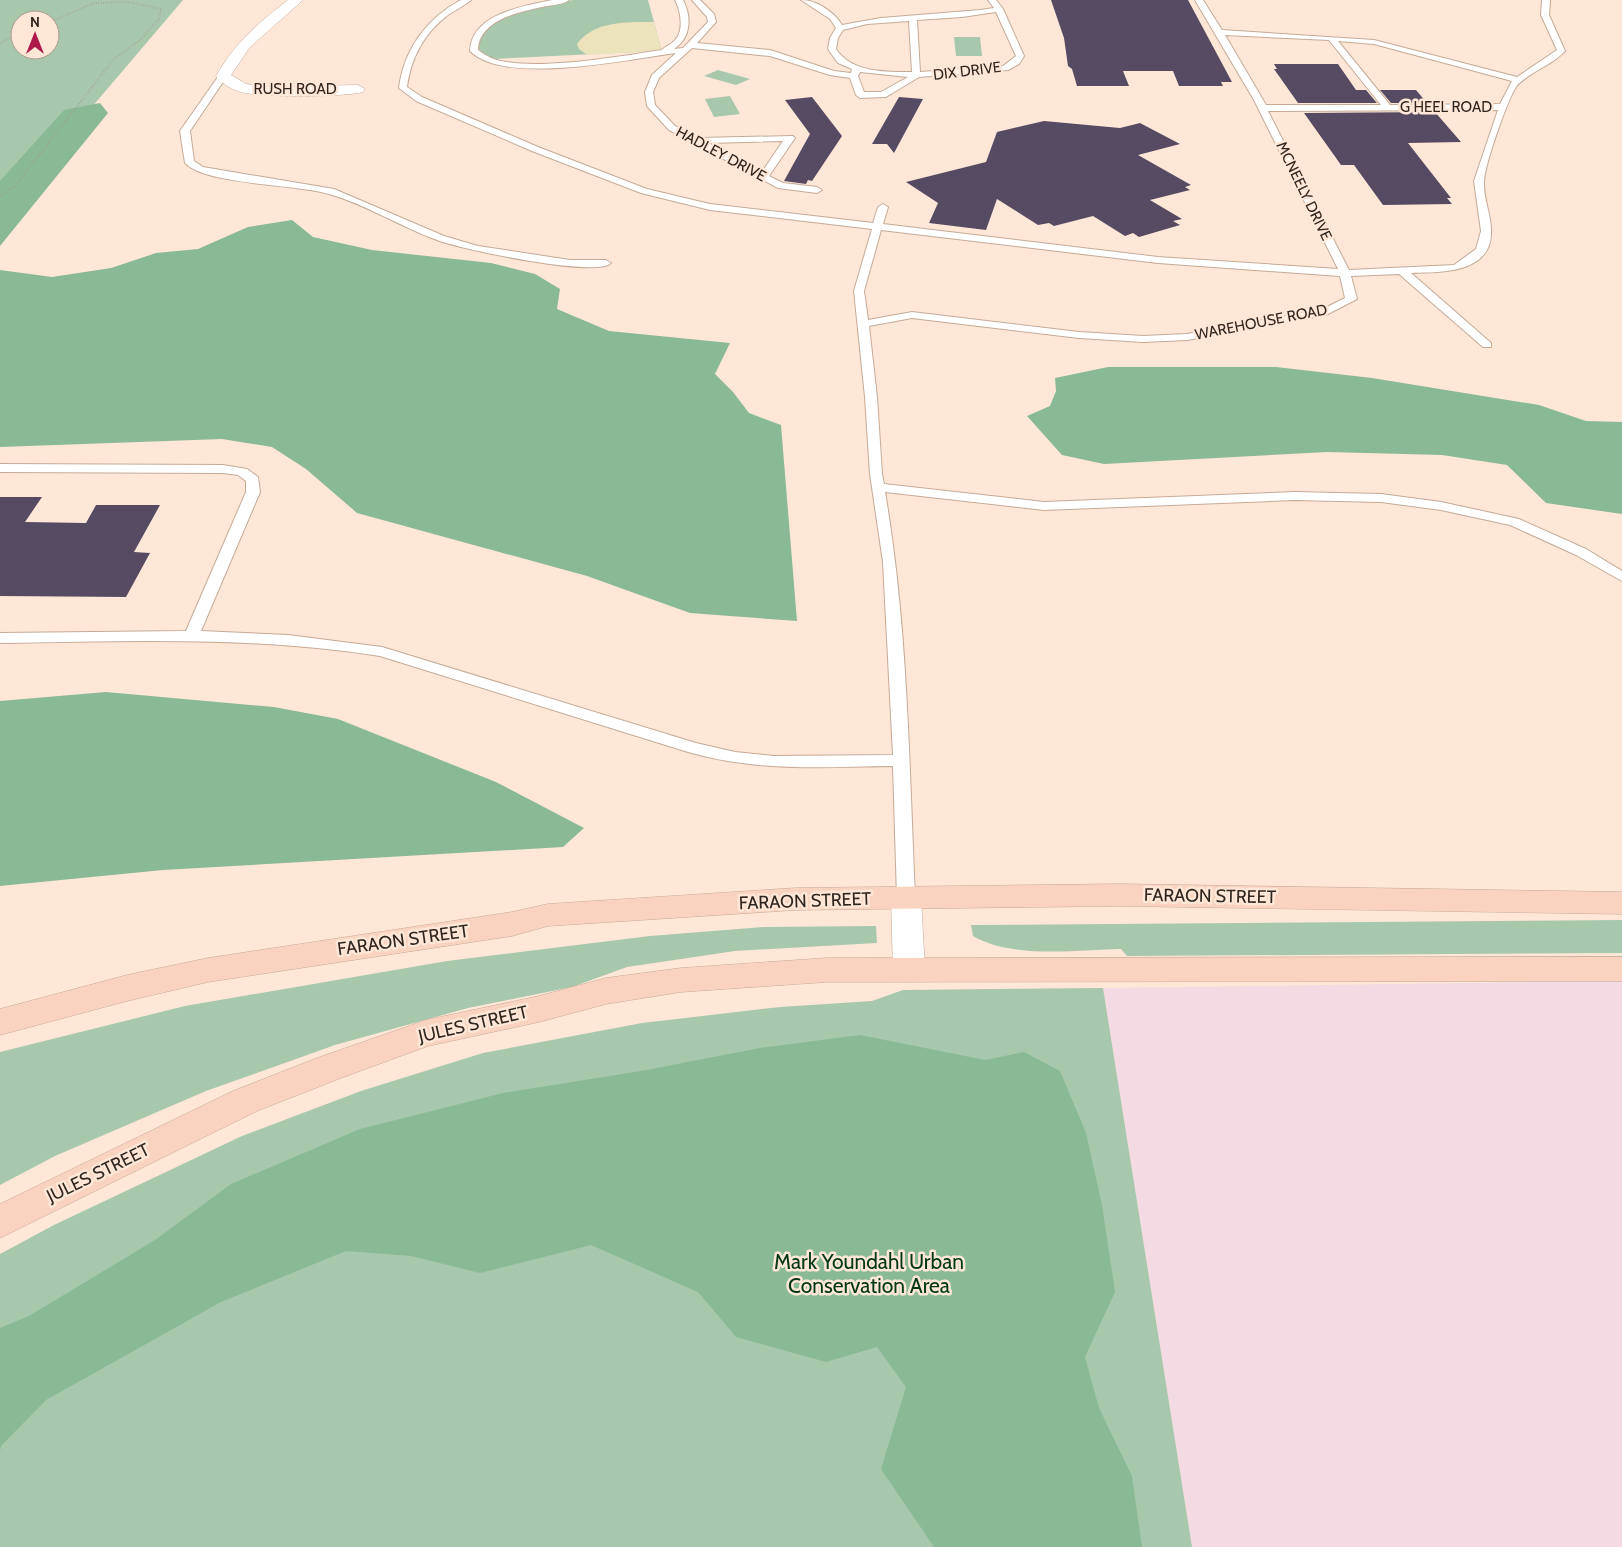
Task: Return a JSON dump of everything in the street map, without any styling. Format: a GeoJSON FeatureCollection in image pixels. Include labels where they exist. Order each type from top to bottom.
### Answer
{"type":"FeatureCollection","features":[{"type":"Feature","properties":{"kind":"main road","name":"FARAON STREET"},"geometry":{"type":"LineString","coordinates":[[0,1022],[127,988],[208,970],[512,924],[548,915],[796,900],[1119,894],[1622,903]]}},
{"type":"Feature","properties":{"kind":"main road"},"geometry":{"type":"LineString","coordinates":[[909,970],[1622,969]]}},
{"type":"Feature","properties":{"kind":"main road","name":"JULES STREET"},"geometry":{"type":"LineString","coordinates":[[0,1222],[245,1101],[426,1033],[539,1009],[606,990],[681,980],[827,970],[909,970]]}},
{"type":"Feature","properties":{"kind":"street"},"geometry":{"type":"LineString","coordinates":[[223,76],[230,61],[267,23],[296,0]]}},
{"type":"Feature","properties":{"kind":"street","name":"RUSH ROAD"},"geometry":{"type":"LineString","coordinates":[[223,76],[242,88],[266,91],[358,89]]}},
{"type":"Feature","properties":{"kind":"street"},"geometry":{"type":"LineString","coordinates":[[906,898],[909,970]]}},
{"type":"Feature","properties":{"kind":"lane"},"geometry":{"type":"LineString","coordinates":[[467,0],[434,20],[415,49],[403,80],[403,88],[419,99],[536,149],[653,194],[710,207],[1158,260],[1345,273],[1456,268],[1470,262],[1482,251],[1488,228],[1479,180],[1504,107],[1512,87],[1518,80],[1562,51],[1545,15],[1546,0]]}},
{"type":"Feature","properties":{"kind":"lane","name":"DIX DRIVE"},"geometry":{"type":"LineString","coordinates":[[565,0],[523,9],[486,25],[475,39],[474,51],[480,58],[494,63],[514,65],[601,62],[687,48],[769,53],[801,60],[841,76],[855,72],[916,76],[1005,68],[1016,62],[1020,56],[999,9],[992,0]]}},
{"type":"Feature","properties":{"kind":"lane"},"geometry":{"type":"LineString","coordinates":[[662,52],[676,44],[683,34],[684,11],[679,0]]}},
{"type":"Feature","properties":{"kind":"lane","name":"HADLEY DRIVE"},"geometry":{"type":"LineString","coordinates":[[696,0],[711,16],[712,22],[706,31],[655,77],[649,92],[651,106],[672,128],[781,186],[817,190]]}},
{"type":"Feature","properties":{"kind":"lane"},"geometry":{"type":"LineString","coordinates":[[806,0],[833,17],[840,28]]}},
{"type":"Feature","properties":{"kind":"lane","name":"MCNEELY DRIVE"},"geometry":{"type":"LineString","coordinates":[[1198,0],[1220,32],[1263,108],[1345,273]]}},
{"type":"Feature","properties":{"kind":"lane"},"geometry":{"type":"LineString","coordinates":[[913,17],[916,76],[883,95],[860,95],[855,72],[839,60],[832,49],[834,38],[840,28],[858,22],[913,17],[948,16],[999,9]]}},
{"type":"Feature","properties":{"kind":"lane"},"geometry":{"type":"LineString","coordinates":[[1220,32],[1374,42],[1518,80]]}},
{"type":"Feature","properties":{"kind":"lane"},"geometry":{"type":"LineString","coordinates":[[1331,38],[1387,107]]}},
{"type":"Feature","properties":{"kind":"lane"},"geometry":{"type":"LineString","coordinates":[[223,76],[203,101],[186,131],[187,155],[190,163],[200,169],[219,174],[331,191],[440,238],[477,249],[570,263],[606,263]]}},
{"type":"Feature","properties":{"kind":"lane"},"geometry":{"type":"LineString","coordinates":[[1263,108],[1387,107]]}},
{"type":"Feature","properties":{"kind":"lane","name":"G HEEL ROAD"},"geometry":{"type":"LineString","coordinates":[[1387,107],[1504,107]]}},
{"type":"Feature","properties":{"kind":"lane"},"geometry":{"type":"LineString","coordinates":[[694,141],[790,138],[764,177]]}},
{"type":"Feature","properties":{"kind":"lane"},"geometry":{"type":"LineString","coordinates":[[883,207],[859,291],[871,396],[878,487],[890,562],[898,673],[906,898]]}},
{"type":"Feature","properties":{"kind":"lane"},"geometry":{"type":"LineString","coordinates":[[1402,271],[1487,345]]}},
{"type":"Feature","properties":{"kind":"lane","name":"WAREHOUSE ROAD"},"geometry":{"type":"LineString","coordinates":[[863,324],[912,315],[1079,335],[1143,339],[1187,337],[1326,312],[1350,299],[1345,273]]}},
{"type":"Feature","properties":{"kind":"lane"},"geometry":{"type":"LineString","coordinates":[[0,468],[224,469],[242,472],[253,480],[253,492],[191,637]]}},
{"type":"Feature","properties":{"kind":"lane"},"geometry":{"type":"LineString","coordinates":[[878,487],[1044,506],[1294,496],[1381,498],[1441,506],[1514,522],[1581,552],[1622,577]]}},
{"type":"Feature","properties":{"kind":"lane"},"geometry":{"type":"LineString","coordinates":[[0,638],[191,637],[286,639],[342,644],[382,652],[694,748],[735,758],[773,762],[900,760]]}},
{"type":"Feature","properties":{"kind":"path"},"geometry":{"type":"LineString","coordinates":[[0,196],[15,186],[114,59],[139,41],[159,19],[161,9],[140,2],[109,1],[94,3],[60,18]]}},
{"type":"Feature","properties":{"kind":"shaded area"},"geometry":{"type":"Polygon","coordinates":[[[1622,981],[1622,1547],[1192,1547],[1103,988],[1622,981]]]}},
{"type":"Feature","properties":{"kind":"green space"},"geometry":{"type":"Polygon","coordinates":[[[0,0],[183,0],[0,215],[0,0]]]}},
{"type":"Feature","properties":{"kind":"green space"},"geometry":{"type":"Polygon","coordinates":[[[573,0],[648,0],[661,48],[655,51],[493,59],[482,56],[478,43],[483,32],[495,23],[528,10],[573,0]]]}},
{"type":"Feature","properties":{"kind":"green space"},"geometry":{"type":"Polygon","coordinates":[[[954,37],[980,37],[982,56],[956,56],[954,37]]]}},
{"type":"Feature","properties":{"kind":"green space"},"geometry":{"type":"Polygon","coordinates":[[[718,70],[750,79],[736,85],[704,76],[718,70]]]}},
{"type":"Feature","properties":{"kind":"green space"},"geometry":{"type":"Polygon","coordinates":[[[730,96],[740,114],[714,117],[705,99],[730,96]]]}},
{"type":"Feature","properties":{"kind":"green space"},"geometry":{"type":"Polygon","coordinates":[[[100,103],[108,113],[0,246],[0,181],[64,110],[100,103]]]}},
{"type":"Feature","properties":{"kind":"green space"},"geometry":{"type":"Polygon","coordinates":[[[292,220],[313,237],[372,250],[491,263],[535,274],[560,289],[557,309],[609,331],[730,343],[715,374],[733,392],[749,413],[781,425],[797,621],[690,613],[587,576],[357,513],[306,469],[272,447],[222,439],[0,447],[0,270],[52,277],[111,268],[156,253],[198,249],[248,227],[292,220]]]}},
{"type":"Feature","properties":{"kind":"green space"},"geometry":{"type":"Polygon","coordinates":[[[1108,367],[1276,367],[1372,378],[1539,405],[1586,421],[1622,422],[1622,514],[1546,503],[1507,465],[1442,455],[1327,452],[1104,464],[1062,455],[1027,416],[1050,406],[1056,391],[1055,378],[1108,367]]]}},
{"type":"Feature","properties":{"kind":"green space"},"geometry":{"type":"Polygon","coordinates":[[[106,692],[274,707],[338,719],[496,782],[584,828],[563,847],[163,870],[0,886],[0,701],[106,692]]]}},
{"type":"Feature","properties":{"kind":"green space"},"geometry":{"type":"Polygon","coordinates":[[[1622,920],[1622,953],[1127,956],[1121,949],[1045,952],[1006,948],[973,936],[971,925],[1622,920]]]}},
{"type":"Feature","properties":{"kind":"green space"},"geometry":{"type":"Polygon","coordinates":[[[876,926],[877,943],[735,951],[627,967],[572,987],[468,1008],[335,1045],[206,1091],[55,1156],[0,1185],[0,1052],[185,1006],[447,961],[650,936],[763,927],[876,926]]]}},
{"type":"Feature","properties":{"kind":"green space","name":"Mark Youndahl Urban Conservation Area"},"geometry":{"type":"Polygon","coordinates":[[[1103,988],[1192,1547],[0,1547],[0,1254],[54,1225],[242,1136],[361,1091],[483,1053],[642,1023],[780,1007],[872,1001],[903,990],[1103,988]]]}},
{"type":"Feature","properties":{"kind":"green space"},"geometry":{"type":"Polygon","coordinates":[[[860,1035],[985,1060],[1024,1052],[1060,1071],[1086,1133],[1102,1205],[1115,1292],[1085,1357],[1099,1408],[1132,1476],[1142,1547],[934,1547],[881,1469],[906,1387],[877,1347],[826,1362],[736,1337],[698,1292],[591,1245],[480,1273],[411,1256],[346,1251],[221,1302],[46,1400],[1,1446],[0,1451],[0,1328],[29,1316],[155,1240],[231,1184],[360,1129],[503,1093],[641,1071],[760,1048],[860,1035]]]}},
{"type":"Feature","properties":{"kind":"sand"},"geometry":{"type":"Polygon","coordinates":[[[626,22],[654,22],[661,48],[655,51],[587,55],[579,49],[577,44],[591,32],[608,25],[626,22]]]}},
{"type":"Feature","properties":{"kind":"building"},"geometry":{"type":"Polygon","coordinates":[[[1051,0],[1188,0],[1232,82],[1221,82],[1223,86],[1179,86],[1173,71],[1123,71],[1129,86],[1077,86],[1072,69],[1068,66],[1064,38],[1051,0]]]}},
{"type":"Feature","properties":{"kind":"building"},"geometry":{"type":"Polygon","coordinates":[[[1274,64],[1338,64],[1356,90],[1366,90],[1377,103],[1298,103],[1274,69],[1277,69],[1274,64]]]}},
{"type":"Feature","properties":{"kind":"building"},"geometry":{"type":"Polygon","coordinates":[[[1380,90],[1416,90],[1427,103],[1391,103],[1380,90]]]}},
{"type":"Feature","properties":{"kind":"building"},"geometry":{"type":"Polygon","coordinates":[[[812,97],[842,136],[812,181],[808,180],[806,184],[784,181],[810,134],[785,100],[812,97]]]}},
{"type":"Feature","properties":{"kind":"building"},"geometry":{"type":"Polygon","coordinates":[[[899,97],[923,99],[894,153],[887,144],[872,144],[899,97]]]}},
{"type":"Feature","properties":{"kind":"building"},"geometry":{"type":"Polygon","coordinates":[[[1435,112],[1461,142],[1408,143],[1451,198],[1447,198],[1452,204],[1383,205],[1354,165],[1341,165],[1304,113],[1435,112]]]}},
{"type":"Feature","properties":{"kind":"building"},"geometry":{"type":"Polygon","coordinates":[[[1044,121],[1120,128],[1140,123],[1180,144],[1138,155],[1191,185],[1185,187],[1190,190],[1150,200],[1182,219],[1173,221],[1180,225],[1139,237],[1133,233],[1125,236],[1093,216],[1054,226],[1049,223],[1038,225],[997,199],[986,230],[929,223],[938,203],[906,182],[986,162],[997,132],[1044,121]]]}},
{"type":"Feature","properties":{"kind":"building"},"geometry":{"type":"Polygon","coordinates":[[[0,497],[42,497],[25,522],[86,523],[96,505],[160,505],[134,552],[150,553],[126,597],[0,596],[0,497]]]}}]}
